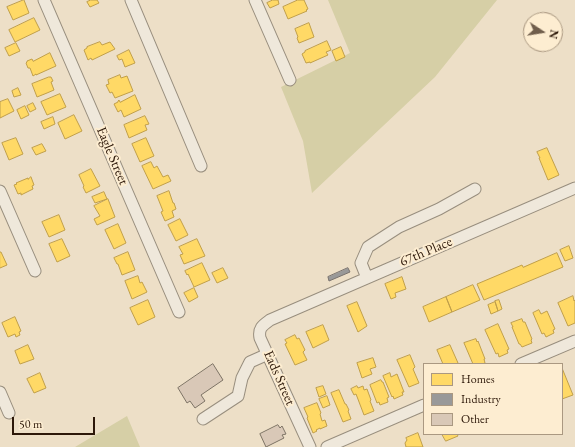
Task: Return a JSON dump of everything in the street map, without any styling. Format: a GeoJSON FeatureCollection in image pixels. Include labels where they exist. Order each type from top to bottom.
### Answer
{"type":"FeatureCollection","features":[{"type":"Feature","properties":{"kind":"street","name":"Eagle Street"},"geometry":{"type":"LineString","coordinates":[[44,0],[179,312]]}},
{"type":"Feature","properties":{"kind":"street"},"geometry":{"type":"LineString","coordinates":[[130,0],[201,166]]}},
{"type":"Feature","properties":{"kind":"street"},"geometry":{"type":"LineString","coordinates":[[256,0],[290,80]]}},
{"type":"Feature","properties":{"kind":"street","name":"67th Place"},"geometry":{"type":"LineString","coordinates":[[278,317],[575,188]]}},
{"type":"Feature","properties":{"kind":"street"},"geometry":{"type":"LineString","coordinates":[[367,278],[361,263],[368,247],[399,228],[439,209],[475,189]]}},
{"type":"Feature","properties":{"kind":"street"},"geometry":{"type":"LineString","coordinates":[[0,191],[35,271]]}},
{"type":"Feature","properties":{"kind":"street","name":"Eads Street"},"geometry":{"type":"LineString","coordinates":[[278,317],[270,320],[262,326],[259,332],[260,338],[310,447]]}},
{"type":"Feature","properties":{"kind":"street"},"geometry":{"type":"LineString","coordinates":[[523,363],[575,341]]}},
{"type":"Feature","properties":{"kind":"street"},"geometry":{"type":"LineString","coordinates":[[203,419],[238,396],[242,378],[250,362],[268,354]]}},
{"type":"Feature","properties":{"kind":"street"},"geometry":{"type":"LineString","coordinates":[[0,392],[9,413]]}},
{"type":"Feature","properties":{"kind":"street"},"geometry":{"type":"LineString","coordinates":[[327,447],[423,406]]}},
{"type":"Feature","properties":{"kind":"shaded area"},"geometry":{"type":"Polygon","coordinates":[[[328,0],[497,0],[435,77],[312,193],[303,141],[281,87],[350,53],[328,0]]]}},
{"type":"Feature","properties":{"kind":"shaded area"},"geometry":{"type":"Polygon","coordinates":[[[127,416],[140,447],[75,447],[127,416]]]}},
{"type":"Feature","properties":{"kind":"building: Homes"},"geometry":{"type":"Polygon","coordinates":[[[24,0],[29,13],[13,20],[7,7],[24,0]]]}},
{"type":"Feature","properties":{"kind":"building: Homes"},"geometry":{"type":"Polygon","coordinates":[[[97,0],[99,3],[90,7],[87,2],[97,0]]]}},
{"type":"Feature","properties":{"kind":"building: Homes"},"geometry":{"type":"Polygon","coordinates":[[[273,0],[278,0],[279,4],[270,8],[267,3],[273,0]]]}},
{"type":"Feature","properties":{"kind":"building: Homes"},"geometry":{"type":"Polygon","coordinates":[[[298,0],[304,0],[308,9],[306,10],[307,11],[288,19],[283,7],[298,0]]]}},
{"type":"Feature","properties":{"kind":"building: Homes"},"geometry":{"type":"Polygon","coordinates":[[[34,18],[40,30],[15,42],[9,30],[34,18]]]}},
{"type":"Feature","properties":{"kind":"building: Homes"},"geometry":{"type":"Polygon","coordinates":[[[309,23],[314,37],[299,43],[295,29],[309,23]]]}},
{"type":"Feature","properties":{"kind":"building: Homes"},"geometry":{"type":"Polygon","coordinates":[[[327,41],[331,50],[326,52],[328,55],[310,63],[306,63],[302,54],[305,51],[327,41]]]}},
{"type":"Feature","properties":{"kind":"building: Homes"},"geometry":{"type":"Polygon","coordinates":[[[100,42],[102,45],[110,42],[115,49],[92,60],[91,58],[88,60],[84,50],[87,47],[100,42]]]}},
{"type":"Feature","properties":{"kind":"building: Homes"},"geometry":{"type":"Polygon","coordinates":[[[16,43],[20,51],[9,56],[5,48],[16,43]]]}},
{"type":"Feature","properties":{"kind":"building: Homes"},"geometry":{"type":"Polygon","coordinates":[[[341,47],[345,57],[336,61],[332,51],[341,47]]]}},
{"type":"Feature","properties":{"kind":"building: Homes"},"geometry":{"type":"Polygon","coordinates":[[[129,50],[135,63],[125,67],[122,59],[119,60],[117,56],[129,50]]]}},
{"type":"Feature","properties":{"kind":"building: Homes"},"geometry":{"type":"Polygon","coordinates":[[[50,53],[56,66],[33,76],[26,63],[27,61],[32,59],[33,61],[50,53]]]}},
{"type":"Feature","properties":{"kind":"building: Homes"},"geometry":{"type":"Polygon","coordinates":[[[120,75],[121,78],[127,76],[133,91],[115,98],[112,92],[110,93],[106,85],[109,84],[108,80],[120,75]]]}},
{"type":"Feature","properties":{"kind":"building: Homes"},"geometry":{"type":"Polygon","coordinates":[[[51,77],[53,81],[51,82],[54,90],[37,97],[32,84],[51,77]]]}},
{"type":"Feature","properties":{"kind":"building: Homes"},"geometry":{"type":"Polygon","coordinates":[[[18,88],[21,95],[14,97],[12,91],[18,88]]]}},
{"type":"Feature","properties":{"kind":"building: Homes"},"geometry":{"type":"Polygon","coordinates":[[[60,94],[66,107],[47,115],[41,102],[60,94]]]}},
{"type":"Feature","properties":{"kind":"building: Homes"},"geometry":{"type":"Polygon","coordinates":[[[135,95],[141,109],[124,117],[121,110],[118,112],[114,104],[119,100],[120,102],[135,95]]]}},
{"type":"Feature","properties":{"kind":"building: Homes"},"geometry":{"type":"Polygon","coordinates":[[[8,99],[14,111],[0,118],[0,102],[8,99]]]}},
{"type":"Feature","properties":{"kind":"building: Homes"},"geometry":{"type":"Polygon","coordinates":[[[33,103],[36,109],[30,112],[27,106],[33,103]]]}},
{"type":"Feature","properties":{"kind":"building: Homes"},"geometry":{"type":"Polygon","coordinates":[[[25,106],[29,115],[21,119],[17,110],[25,106]]]}},
{"type":"Feature","properties":{"kind":"building: Homes"},"geometry":{"type":"Polygon","coordinates":[[[74,115],[82,131],[65,139],[58,123],[74,115]]]}},
{"type":"Feature","properties":{"kind":"building: Homes"},"geometry":{"type":"Polygon","coordinates":[[[145,116],[149,124],[145,125],[147,130],[129,138],[124,125],[145,116]]]}},
{"type":"Feature","properties":{"kind":"building: Homes"},"geometry":{"type":"Polygon","coordinates":[[[53,117],[55,124],[44,129],[41,122],[53,117]]]}},
{"type":"Feature","properties":{"kind":"building: Homes"},"geometry":{"type":"Polygon","coordinates":[[[16,138],[23,154],[9,160],[2,143],[16,138]]]}},
{"type":"Feature","properties":{"kind":"building: Homes"},"geometry":{"type":"Polygon","coordinates":[[[146,138],[154,156],[140,162],[132,144],[146,138]]]}},
{"type":"Feature","properties":{"kind":"building: Homes"},"geometry":{"type":"Polygon","coordinates":[[[42,144],[46,151],[36,155],[32,148],[42,144]]]}},
{"type":"Feature","properties":{"kind":"building: Homes"},"geometry":{"type":"Polygon","coordinates":[[[547,148],[559,175],[548,180],[537,152],[547,148]]]}},
{"type":"Feature","properties":{"kind":"building: Homes"},"geometry":{"type":"Polygon","coordinates":[[[151,162],[154,168],[157,166],[163,177],[168,175],[171,181],[153,189],[142,166],[151,162]]]}},
{"type":"Feature","properties":{"kind":"building: Homes"},"geometry":{"type":"Polygon","coordinates":[[[91,169],[100,186],[86,193],[79,175],[91,169]]]}},
{"type":"Feature","properties":{"kind":"building: Homes"},"geometry":{"type":"Polygon","coordinates":[[[31,177],[34,185],[32,186],[33,189],[21,195],[21,193],[18,194],[14,185],[31,177]]]}},
{"type":"Feature","properties":{"kind":"building: Homes"},"geometry":{"type":"Polygon","coordinates":[[[169,191],[176,209],[172,211],[174,217],[165,221],[157,196],[169,191]]]}},
{"type":"Feature","properties":{"kind":"building: Homes"},"geometry":{"type":"Polygon","coordinates":[[[104,192],[107,199],[95,203],[92,197],[104,192]]]}},
{"type":"Feature","properties":{"kind":"building: Homes"},"geometry":{"type":"Polygon","coordinates":[[[108,199],[115,217],[97,225],[94,219],[100,216],[94,206],[108,199]]]}},
{"type":"Feature","properties":{"kind":"building: Homes"},"geometry":{"type":"Polygon","coordinates":[[[59,215],[65,230],[49,237],[42,222],[59,215]]]}},
{"type":"Feature","properties":{"kind":"building: Homes"},"geometry":{"type":"Polygon","coordinates":[[[180,219],[188,235],[176,241],[168,225],[180,219]]]}},
{"type":"Feature","properties":{"kind":"building: Homes"},"geometry":{"type":"Polygon","coordinates":[[[118,224],[126,243],[114,249],[105,230],[118,224]]]}},
{"type":"Feature","properties":{"kind":"building: Homes"},"geometry":{"type":"Polygon","coordinates":[[[62,239],[70,256],[57,262],[49,244],[62,239]]]}},
{"type":"Feature","properties":{"kind":"building: Homes"},"geometry":{"type":"Polygon","coordinates":[[[197,239],[205,256],[184,264],[180,255],[183,254],[179,247],[197,239]]]}},
{"type":"Feature","properties":{"kind":"building: Homes"},"geometry":{"type":"Polygon","coordinates":[[[569,246],[573,258],[565,261],[560,250],[569,246]]]}},
{"type":"Feature","properties":{"kind":"building: Homes"},"geometry":{"type":"Polygon","coordinates":[[[0,252],[7,265],[0,268],[0,252]]]}},
{"type":"Feature","properties":{"kind":"building: Homes"},"geometry":{"type":"Polygon","coordinates":[[[128,252],[135,270],[122,275],[114,258],[128,252]]]}},
{"type":"Feature","properties":{"kind":"building: Homes"},"geometry":{"type":"Polygon","coordinates":[[[557,253],[563,267],[484,300],[477,284],[522,265],[523,267],[557,253]]]}},
{"type":"Feature","properties":{"kind":"building: Homes"},"geometry":{"type":"Polygon","coordinates":[[[202,263],[210,280],[194,287],[185,271],[202,263]]]}},
{"type":"Feature","properties":{"kind":"building: Homes"},"geometry":{"type":"Polygon","coordinates":[[[223,268],[228,278],[217,283],[212,273],[223,268]]]}},
{"type":"Feature","properties":{"kind":"building: Homes"},"geometry":{"type":"Polygon","coordinates":[[[138,276],[140,283],[142,282],[147,292],[132,299],[125,281],[138,276]]]}},
{"type":"Feature","properties":{"kind":"building: Homes"},"geometry":{"type":"Polygon","coordinates":[[[402,277],[406,289],[395,293],[396,297],[391,299],[385,284],[402,277]]]}},
{"type":"Feature","properties":{"kind":"building: Homes"},"geometry":{"type":"Polygon","coordinates":[[[473,285],[480,300],[452,312],[446,297],[473,285]]]}},
{"type":"Feature","properties":{"kind":"building: Homes"},"geometry":{"type":"Polygon","coordinates":[[[194,288],[198,297],[189,302],[184,293],[194,288]]]}},
{"type":"Feature","properties":{"kind":"building: Homes"},"geometry":{"type":"Polygon","coordinates":[[[573,296],[574,301],[575,300],[575,323],[568,326],[558,303],[573,296]]]}},
{"type":"Feature","properties":{"kind":"building: Homes"},"geometry":{"type":"Polygon","coordinates":[[[446,297],[452,312],[429,322],[423,307],[446,297]]]}},
{"type":"Feature","properties":{"kind":"building: Homes"},"geometry":{"type":"Polygon","coordinates":[[[148,300],[155,317],[138,325],[130,308],[148,300]]]}},
{"type":"Feature","properties":{"kind":"building: Homes"},"geometry":{"type":"Polygon","coordinates":[[[499,300],[502,309],[498,311],[495,301],[499,300]]]}},
{"type":"Feature","properties":{"kind":"building: Homes"},"geometry":{"type":"Polygon","coordinates":[[[357,302],[367,326],[358,332],[347,306],[357,302]]]}},
{"type":"Feature","properties":{"kind":"building: Homes"},"geometry":{"type":"Polygon","coordinates":[[[495,302],[498,311],[491,314],[488,305],[495,302]]]}},
{"type":"Feature","properties":{"kind":"building: Homes"},"geometry":{"type":"Polygon","coordinates":[[[539,310],[541,314],[547,311],[555,329],[553,330],[554,333],[546,337],[544,333],[542,334],[533,313],[539,310]]]}},
{"type":"Feature","properties":{"kind":"building: Homes"},"geometry":{"type":"Polygon","coordinates":[[[15,317],[21,331],[19,332],[20,335],[16,337],[15,334],[8,337],[2,323],[15,317]]]}},
{"type":"Feature","properties":{"kind":"building: Homes"},"geometry":{"type":"Polygon","coordinates":[[[522,319],[523,322],[525,322],[532,339],[532,343],[522,347],[519,344],[511,323],[522,319]]]}},
{"type":"Feature","properties":{"kind":"building: Homes"},"geometry":{"type":"Polygon","coordinates":[[[498,324],[509,349],[507,350],[508,353],[499,357],[498,353],[496,354],[485,330],[498,324]]]}},
{"type":"Feature","properties":{"kind":"building: Homes"},"geometry":{"type":"Polygon","coordinates":[[[323,325],[329,340],[313,348],[306,332],[323,325]]]}},
{"type":"Feature","properties":{"kind":"building: Homes"},"geometry":{"type":"Polygon","coordinates":[[[295,335],[297,339],[299,338],[305,350],[303,352],[307,360],[295,365],[285,344],[287,343],[285,340],[295,335]]]}},
{"type":"Feature","properties":{"kind":"building: Homes"},"geometry":{"type":"Polygon","coordinates":[[[476,339],[485,359],[485,363],[473,363],[464,343],[476,339]]]}},
{"type":"Feature","properties":{"kind":"building: Homes"},"geometry":{"type":"Polygon","coordinates":[[[28,345],[34,359],[20,364],[15,351],[28,345]]]}},
{"type":"Feature","properties":{"kind":"building: Homes"},"geometry":{"type":"Polygon","coordinates":[[[450,345],[458,363],[443,363],[437,350],[450,345]]]}},
{"type":"Feature","properties":{"kind":"building: Homes"},"geometry":{"type":"Polygon","coordinates":[[[410,355],[415,367],[413,369],[419,383],[409,387],[397,360],[410,355]]]}},
{"type":"Feature","properties":{"kind":"building: Homes"},"geometry":{"type":"Polygon","coordinates":[[[373,358],[376,367],[370,369],[372,374],[362,378],[357,363],[373,358]]]}},
{"type":"Feature","properties":{"kind":"building: Homes"},"geometry":{"type":"Polygon","coordinates":[[[563,370],[573,395],[563,399],[563,370]]]}},
{"type":"Feature","properties":{"kind":"building: Homes"},"geometry":{"type":"Polygon","coordinates":[[[40,373],[46,388],[34,393],[27,379],[40,373]]]}},
{"type":"Feature","properties":{"kind":"building: Homes"},"geometry":{"type":"Polygon","coordinates":[[[390,373],[391,377],[397,374],[404,392],[402,392],[403,395],[394,399],[383,376],[390,373]]]}},
{"type":"Feature","properties":{"kind":"building: Homes"},"geometry":{"type":"Polygon","coordinates":[[[381,380],[389,397],[387,398],[388,402],[380,405],[379,402],[377,403],[370,385],[381,380]]]}},
{"type":"Feature","properties":{"kind":"building: Homes"},"geometry":{"type":"Polygon","coordinates":[[[323,386],[326,394],[319,397],[316,388],[323,386]]]}},
{"type":"Feature","properties":{"kind":"building: Homes"},"geometry":{"type":"Polygon","coordinates":[[[357,386],[358,388],[363,386],[364,390],[367,389],[374,411],[364,415],[356,394],[354,395],[351,389],[357,386]]]}},
{"type":"Feature","properties":{"kind":"building: Homes"},"geometry":{"type":"Polygon","coordinates":[[[339,390],[349,410],[351,419],[343,422],[331,393],[339,390]]]}},
{"type":"Feature","properties":{"kind":"building: Homes"},"geometry":{"type":"Polygon","coordinates":[[[327,396],[330,405],[323,408],[319,399],[327,396]]]}},
{"type":"Feature","properties":{"kind":"building: Homes"},"geometry":{"type":"Polygon","coordinates":[[[317,403],[322,421],[325,420],[327,426],[316,430],[317,431],[313,433],[304,408],[317,403]]]}},
{"type":"Feature","properties":{"kind":"building: Homes"},"geometry":{"type":"Polygon","coordinates":[[[418,433],[423,447],[406,447],[406,438],[418,433]]]}},
{"type":"Feature","properties":{"kind":"building: Homes"},"geometry":{"type":"Polygon","coordinates":[[[443,435],[458,436],[446,441],[443,435]]]}},
{"type":"Feature","properties":{"kind":"building: Industry"},"geometry":{"type":"Polygon","coordinates":[[[348,268],[350,272],[329,281],[328,277],[348,268]]]}},
{"type":"Feature","properties":{"kind":"building: Other"},"geometry":{"type":"Polygon","coordinates":[[[213,364],[223,380],[201,395],[205,401],[195,408],[190,401],[187,403],[178,388],[213,364]]]}},
{"type":"Feature","properties":{"kind":"building: Other"},"geometry":{"type":"Polygon","coordinates":[[[278,425],[280,428],[282,426],[286,434],[282,435],[284,438],[266,447],[260,434],[278,425]]]}}]}
